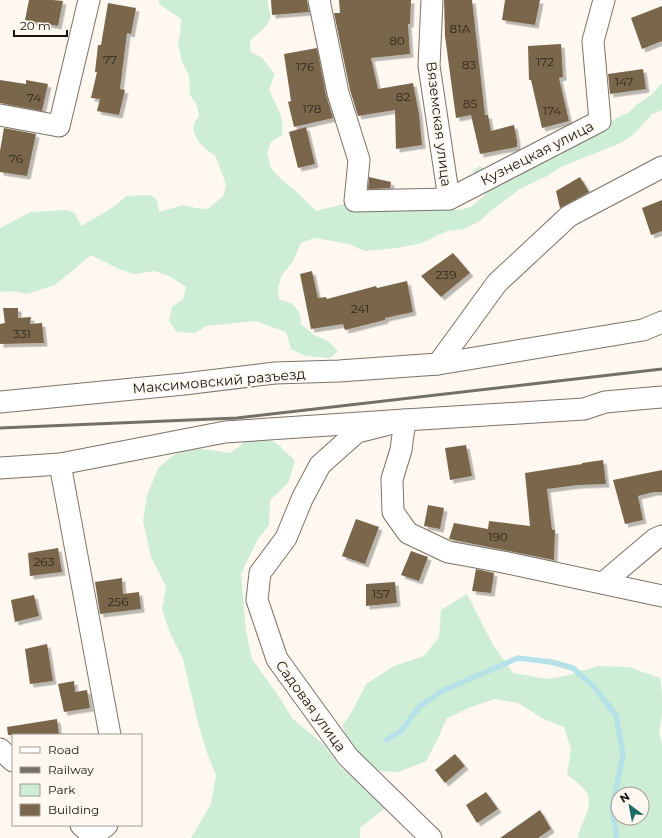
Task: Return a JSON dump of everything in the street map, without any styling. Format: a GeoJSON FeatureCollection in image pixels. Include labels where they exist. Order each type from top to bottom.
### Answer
{"type":"FeatureCollection","features":[{"type":"Feature","properties":{"kind":"street"},"geometry":{"type":"LineString","coordinates":[[0,115],[59,126],[89,0]]}},
{"type":"Feature","properties":{"kind":"street","name":"Кузнецкая улица"},"geometry":{"type":"LineString","coordinates":[[319,0],[338,93],[359,160],[355,201],[449,199],[600,121],[593,41],[604,0]]}},
{"type":"Feature","properties":{"kind":"street","name":"Вяземская улица"},"geometry":{"type":"LineString","coordinates":[[432,0],[429,66],[449,199]]}},
{"type":"Feature","properties":{"kind":"street"},"geometry":{"type":"LineString","coordinates":[[438,364],[496,283],[569,216],[662,167]]}},
{"type":"Feature","properties":{"kind":"street","name":"Максимовский разъезд"},"geometry":{"type":"LineString","coordinates":[[0,402],[184,384],[275,373],[339,371],[438,364],[643,330],[662,322]]}},
{"type":"Feature","properties":{"kind":"street"},"geometry":{"type":"LineString","coordinates":[[0,468],[60,464],[225,432],[584,409],[605,402],[662,397]]}},
{"type":"Feature","properties":{"kind":"street"},"geometry":{"type":"LineString","coordinates":[[405,420],[400,450],[392,479],[393,512],[408,533],[448,552],[662,596]]}},
{"type":"Feature","properties":{"kind":"street","name":"Садовая улица"},"geometry":{"type":"LineString","coordinates":[[405,420],[357,432],[320,465],[302,498],[286,538],[260,573],[257,600],[277,659],[343,751],[431,838]]}},
{"type":"Feature","properties":{"kind":"street"},"geometry":{"type":"LineString","coordinates":[[60,464],[110,734]]}},
{"type":"Feature","properties":{"kind":"street"},"geometry":{"type":"LineString","coordinates":[[604,583],[655,539],[662,536]]}},
{"type":"Feature","properties":{"kind":"street"},"geometry":{"type":"LineString","coordinates":[[0,749],[12,760]]}},
{"type":"Feature","properties":{"kind":"street"},"geometry":{"type":"LineString","coordinates":[[82,826],[93,836],[106,826]]}},
{"type":"Feature","properties":{"kind":"green space"},"geometry":{"type":"Polygon","coordinates":[[[159,0],[267,0],[271,17],[267,25],[250,41],[250,51],[262,58],[275,74],[269,89],[281,116],[283,128],[282,135],[271,142],[267,153],[271,168],[316,211],[348,203],[459,210],[471,207],[485,195],[490,184],[476,176],[472,171],[480,166],[490,171],[545,160],[561,155],[566,148],[605,124],[631,111],[636,105],[651,95],[662,83],[662,110],[652,114],[634,134],[621,143],[561,167],[547,176],[520,189],[481,220],[465,229],[447,231],[422,243],[397,248],[365,251],[349,244],[314,238],[301,243],[293,261],[282,275],[278,287],[279,299],[293,304],[300,314],[301,324],[314,335],[328,341],[338,351],[330,358],[305,356],[291,349],[286,332],[255,321],[206,326],[195,333],[177,332],[169,321],[172,307],[183,299],[186,287],[171,277],[155,271],[135,274],[119,269],[91,255],[55,285],[27,294],[13,291],[0,292],[0,228],[31,212],[67,210],[75,213],[81,226],[111,208],[126,196],[151,195],[157,200],[159,212],[183,205],[208,209],[224,195],[226,184],[215,155],[203,146],[195,134],[194,124],[199,115],[196,103],[190,95],[189,75],[182,62],[178,44],[181,19],[159,4],[159,0]]]}},
{"type":"Feature","properties":{"kind":"green space"},"geometry":{"type":"Polygon","coordinates":[[[264,436],[280,446],[295,461],[288,483],[270,500],[269,525],[258,539],[241,574],[246,631],[252,659],[293,719],[324,745],[341,768],[388,806],[360,828],[360,838],[191,838],[211,804],[216,775],[199,727],[183,659],[170,633],[162,610],[166,587],[151,557],[143,521],[147,496],[158,468],[174,455],[195,448],[231,453],[247,440],[264,436]]]}},
{"type":"Feature","properties":{"kind":"green space"},"geometry":{"type":"Polygon","coordinates":[[[467,594],[493,645],[513,673],[547,679],[566,676],[598,666],[629,667],[660,678],[662,691],[660,731],[662,744],[662,838],[578,838],[587,813],[589,801],[588,795],[584,789],[567,775],[571,749],[564,727],[542,718],[518,703],[495,699],[471,707],[447,718],[426,761],[399,772],[380,771],[361,761],[346,740],[343,725],[354,708],[366,684],[394,666],[424,656],[439,637],[441,610],[467,594]]]}},
{"type":"Feature","properties":{"kind":"building"},"geometry":{"type":"Polygon","coordinates":[[[29,0],[63,1],[58,26],[25,20],[29,0]]]}},
{"type":"Feature","properties":{"kind":"building"},"geometry":{"type":"Polygon","coordinates":[[[271,0],[307,0],[309,12],[272,15],[271,0]]]}},
{"type":"Feature","properties":{"kind":"building"},"geometry":{"type":"Polygon","coordinates":[[[339,0],[411,0],[410,24],[408,24],[410,54],[371,58],[378,89],[413,83],[419,114],[422,145],[396,149],[395,110],[358,116],[350,90],[334,13],[340,13],[339,0]]]}},
{"type":"Feature","properties":{"kind":"building"},"geometry":{"type":"Polygon","coordinates":[[[444,0],[472,0],[485,115],[488,115],[491,131],[514,125],[517,147],[480,154],[471,115],[456,118],[445,36],[444,0]]]}},
{"type":"Feature","properties":{"kind":"building"},"geometry":{"type":"Polygon","coordinates":[[[505,0],[540,0],[535,25],[502,20],[505,0]]]}},
{"type":"Feature","properties":{"kind":"building"},"geometry":{"type":"Polygon","coordinates":[[[108,3],[136,8],[131,34],[127,33],[120,89],[125,90],[119,115],[97,111],[100,99],[91,98],[97,72],[95,72],[98,45],[101,45],[108,3]]]}},
{"type":"Feature","properties":{"kind":"building"},"geometry":{"type":"Polygon","coordinates":[[[662,6],[662,41],[642,49],[631,18],[662,6]]]}},
{"type":"Feature","properties":{"kind":"building"},"geometry":{"type":"Polygon","coordinates":[[[561,44],[563,77],[559,78],[569,121],[542,128],[531,80],[529,80],[528,46],[561,44]]]}},
{"type":"Feature","properties":{"kind":"building"},"geometry":{"type":"Polygon","coordinates":[[[317,48],[326,95],[333,118],[294,127],[288,102],[291,101],[284,54],[317,48]]]}},
{"type":"Feature","properties":{"kind":"building"},"geometry":{"type":"Polygon","coordinates":[[[643,69],[646,89],[610,94],[608,74],[643,69]]]}},
{"type":"Feature","properties":{"kind":"building"},"geometry":{"type":"Polygon","coordinates":[[[0,80],[26,84],[26,80],[48,84],[42,111],[0,103],[0,80]]]}},
{"type":"Feature","properties":{"kind":"building"},"geometry":{"type":"Polygon","coordinates":[[[306,127],[315,164],[298,168],[289,132],[306,127]]]}},
{"type":"Feature","properties":{"kind":"building"},"geometry":{"type":"Polygon","coordinates":[[[4,128],[36,134],[27,176],[0,172],[0,151],[4,128]]]}},
{"type":"Feature","properties":{"kind":"building"},"geometry":{"type":"Polygon","coordinates":[[[369,177],[391,182],[390,188],[368,189],[369,177]]]}},
{"type":"Feature","properties":{"kind":"building"},"geometry":{"type":"Polygon","coordinates":[[[580,177],[589,192],[560,208],[556,191],[580,177]]]}},
{"type":"Feature","properties":{"kind":"building"},"geometry":{"type":"Polygon","coordinates":[[[662,200],[662,231],[651,235],[642,208],[662,200]]]}},
{"type":"Feature","properties":{"kind":"building"},"geometry":{"type":"Polygon","coordinates":[[[453,253],[470,273],[441,297],[421,276],[453,253]]]}},
{"type":"Feature","properties":{"kind":"building"},"geometry":{"type":"Polygon","coordinates":[[[312,271],[318,298],[326,297],[327,299],[376,286],[377,288],[407,281],[413,312],[385,318],[385,320],[345,330],[343,324],[311,329],[300,274],[312,271]]]}},
{"type":"Feature","properties":{"kind":"building"},"geometry":{"type":"Polygon","coordinates":[[[3,308],[18,308],[18,318],[31,317],[30,324],[42,323],[44,343],[0,344],[0,324],[5,323],[3,308]]]}},
{"type":"Feature","properties":{"kind":"building"},"geometry":{"type":"Polygon","coordinates":[[[466,445],[472,476],[450,480],[445,448],[466,445]]]}},
{"type":"Feature","properties":{"kind":"building"},"geometry":{"type":"Polygon","coordinates":[[[603,460],[606,484],[578,485],[547,489],[552,530],[555,530],[554,560],[449,539],[454,523],[488,529],[489,521],[530,526],[525,473],[603,460]]]}},
{"type":"Feature","properties":{"kind":"building"},"geometry":{"type":"Polygon","coordinates":[[[662,470],[662,492],[654,492],[638,496],[643,520],[625,524],[613,480],[662,470]]]}},
{"type":"Feature","properties":{"kind":"building"},"geometry":{"type":"Polygon","coordinates":[[[428,505],[444,508],[440,529],[424,526],[428,505]]]}},
{"type":"Feature","properties":{"kind":"building"},"geometry":{"type":"Polygon","coordinates":[[[356,519],[379,527],[365,564],[342,556],[356,519]]]}},
{"type":"Feature","properties":{"kind":"building"},"geometry":{"type":"Polygon","coordinates":[[[58,548],[62,572],[30,576],[28,553],[58,548]]]}},
{"type":"Feature","properties":{"kind":"building"},"geometry":{"type":"Polygon","coordinates":[[[411,551],[428,557],[419,581],[401,575],[411,551]]]}},
{"type":"Feature","properties":{"kind":"building"},"geometry":{"type":"Polygon","coordinates":[[[476,569],[494,573],[491,593],[472,591],[476,569]]]}},
{"type":"Feature","properties":{"kind":"building"},"geometry":{"type":"Polygon","coordinates":[[[122,578],[123,594],[139,592],[141,609],[100,614],[95,582],[122,578]]]}},
{"type":"Feature","properties":{"kind":"building"},"geometry":{"type":"Polygon","coordinates":[[[395,582],[397,603],[366,606],[366,584],[395,582]]]}},
{"type":"Feature","properties":{"kind":"building"},"geometry":{"type":"Polygon","coordinates":[[[34,595],[39,616],[15,622],[11,600],[34,595]]]}},
{"type":"Feature","properties":{"kind":"building"},"geometry":{"type":"Polygon","coordinates":[[[47,644],[53,681],[30,684],[25,649],[47,644]]]}},
{"type":"Feature","properties":{"kind":"building"},"geometry":{"type":"Polygon","coordinates":[[[74,681],[75,692],[87,690],[90,708],[64,712],[58,684],[74,681]]]}},
{"type":"Feature","properties":{"kind":"building"},"geometry":{"type":"Polygon","coordinates":[[[57,719],[59,734],[8,735],[7,727],[57,719]]]}},
{"type":"Feature","properties":{"kind":"building"},"geometry":{"type":"Polygon","coordinates":[[[455,754],[465,766],[445,783],[435,770],[455,754]]]}},
{"type":"Feature","properties":{"kind":"building"},"geometry":{"type":"Polygon","coordinates":[[[486,792],[498,809],[477,823],[466,805],[486,792]]]}},
{"type":"Feature","properties":{"kind":"building"},"geometry":{"type":"Polygon","coordinates":[[[540,810],[551,829],[538,838],[500,838],[540,810]]]}},
{"type":"Feature","properties":{"kind":"waterway"},"geometry":{"type":"LineString","coordinates":[[386,740],[401,731],[420,706],[444,690],[518,658],[551,662],[573,668],[594,687],[616,715],[623,755],[612,808],[617,838]]}},
{"type":"Feature","properties":{"kind":"railway"},"geometry":{"type":"LineString","coordinates":[[0,428],[237,418],[662,369]]}}]}
